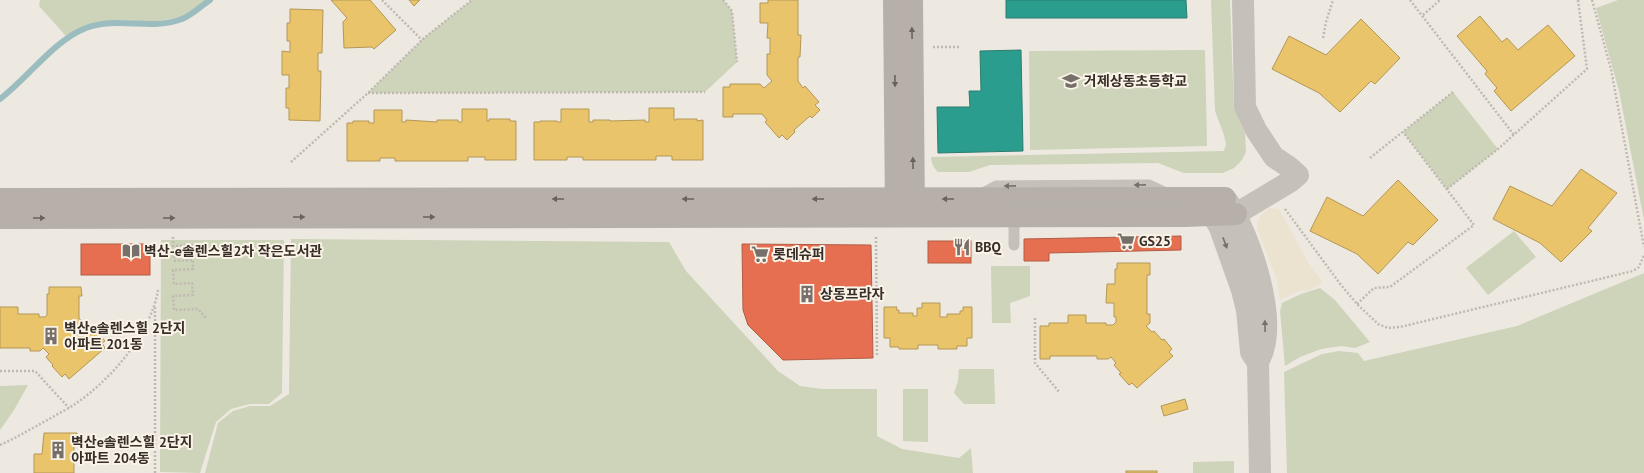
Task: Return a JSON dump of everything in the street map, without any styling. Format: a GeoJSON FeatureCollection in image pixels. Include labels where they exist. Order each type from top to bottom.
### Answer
{"type":"FeatureCollection","features":[{"type":"Feature","properties":{"kind":"street"},"geometry":{"type":"LineString","coordinates":[[894,0],[905,207]]}},
{"type":"Feature","properties":{"kind":"street"},"geometry":{"type":"LineString","coordinates":[[905,207],[912,0]]}},
{"type":"Feature","properties":{"kind":"street"},"geometry":{"type":"LineString","coordinates":[[0,199],[905,207],[1014,216],[1213,215],[1284,173],[1294,171],[1274,157],[1256,130],[1244,107],[1242,0]]}},
{"type":"Feature","properties":{"kind":"street"},"geometry":{"type":"LineString","coordinates":[[1199,197],[1213,215],[1220,228],[1242,290],[1247,310],[1251,352],[1258,363]]}},
{"type":"Feature","properties":{"kind":"street"},"geometry":{"type":"LineString","coordinates":[[0,218],[905,207],[972,199],[1199,197],[1230,206],[1249,245],[1262,287],[1265,303],[1266,339],[1264,351],[1258,363],[1260,473]]}},
{"type":"Feature","properties":{"kind":"lane"},"geometry":{"type":"LineString","coordinates":[[1014,216],[1014,245]]}},
{"type":"Feature","properties":{"kind":"path"},"geometry":{"type":"LineString","coordinates":[[382,0],[422,40]]}},
{"type":"Feature","properties":{"kind":"path"},"geometry":{"type":"LineString","coordinates":[[291,162],[368,93],[422,40],[472,0]]}},
{"type":"Feature","properties":{"kind":"path"},"geometry":{"type":"LineString","coordinates":[[723,0],[732,11],[737,62]]}},
{"type":"Feature","properties":{"kind":"path"},"geometry":{"type":"LineString","coordinates":[[1323,38],[1333,0]]}},
{"type":"Feature","properties":{"kind":"path"},"geometry":{"type":"LineString","coordinates":[[1410,0],[1514,135]]}},
{"type":"Feature","properties":{"kind":"path"},"geometry":{"type":"LineString","coordinates":[[1422,15],[1440,0]]}},
{"type":"Feature","properties":{"kind":"path"},"geometry":{"type":"LineString","coordinates":[[1447,189],[1514,135],[1587,69],[1578,0]]}},
{"type":"Feature","properties":{"kind":"path"},"geometry":{"type":"LineString","coordinates":[[1592,0],[1611,69],[1644,247]]}},
{"type":"Feature","properties":{"kind":"path"},"geometry":{"type":"LineString","coordinates":[[930,47],[959,47]]}},
{"type":"Feature","properties":{"kind":"path"},"geometry":{"type":"LineString","coordinates":[[368,93],[705,92]]}},
{"type":"Feature","properties":{"kind":"path"},"geometry":{"type":"LineString","coordinates":[[1370,158],[1453,92]]}},
{"type":"Feature","properties":{"kind":"path"},"geometry":{"type":"LineString","coordinates":[[1357,304],[1374,288],[1390,287],[1474,225],[1403,132]]}},
{"type":"Feature","properties":{"kind":"path"},"geometry":{"type":"LineString","coordinates":[[1285,208],[1341,285],[1357,304],[1378,324],[1388,328],[1400,327],[1633,270],[1638,267],[1644,255]]}},
{"type":"Feature","properties":{"kind":"path"},"geometry":{"type":"LineString","coordinates":[[173,233],[173,246],[192,245],[192,254],[174,255],[174,261],[193,260],[193,269],[173,270],[174,284],[192,283],[193,295],[173,296],[174,310],[198,309],[206,318]]}},
{"type":"Feature","properties":{"kind":"path"},"geometry":{"type":"LineString","coordinates":[[876,234],[877,355]]}},
{"type":"Feature","properties":{"kind":"path"},"geometry":{"type":"LineString","coordinates":[[0,445],[69,408],[88,394],[109,375],[129,352],[145,327],[155,304],[158,290]]}},
{"type":"Feature","properties":{"kind":"path"},"geometry":{"type":"LineString","coordinates":[[155,304],[155,473]]}},
{"type":"Feature","properties":{"kind":"path"},"geometry":{"type":"LineString","coordinates":[[1035,318],[1035,363],[1060,393]]}},
{"type":"Feature","properties":{"kind":"path"},"geometry":{"type":"LineString","coordinates":[[0,371],[35,371],[69,408]]}},
{"type":"Feature","properties":{"kind":"green space"},"geometry":{"type":"Polygon","coordinates":[[[40,0],[207,0],[182,17],[152,22],[118,20],[87,25],[66,36],[39,6],[40,0]]]}},
{"type":"Feature","properties":{"kind":"green space"},"geometry":{"type":"Polygon","coordinates":[[[472,0],[723,0],[732,11],[737,62],[705,92],[368,93],[424,38],[472,0]]]}},
{"type":"Feature","properties":{"kind":"green space"},"geometry":{"type":"Polygon","coordinates":[[[1211,0],[1230,0],[1234,109],[1245,133],[1246,152],[1242,160],[1234,168],[1223,173],[1184,173],[1158,163],[990,165],[969,172],[938,172],[932,164],[931,157],[1224,151],[1226,144],[1224,135],[1215,111],[1211,0]]]}},
{"type":"Feature","properties":{"kind":"green space"},"geometry":{"type":"Polygon","coordinates":[[[1618,0],[1644,0],[1644,220],[1619,91],[1596,8],[1618,0]]]}},
{"type":"Feature","properties":{"kind":"green space"},"geometry":{"type":"Polygon","coordinates":[[[1205,50],[1207,146],[1030,150],[1029,51],[1205,50]]]}},
{"type":"Feature","properties":{"kind":"green space"},"geometry":{"type":"Polygon","coordinates":[[[1453,92],[1498,149],[1447,189],[1403,132],[1453,92]]]}},
{"type":"Feature","properties":{"kind":"green space"},"geometry":{"type":"Polygon","coordinates":[[[1514,231],[1536,257],[1488,295],[1466,268],[1514,231]]]}},
{"type":"Feature","properties":{"kind":"green space"},"geometry":{"type":"Polygon","coordinates":[[[291,239],[669,242],[686,271],[778,371],[800,386],[822,389],[877,389],[877,436],[902,449],[959,458],[971,448],[973,473],[205,473],[218,423],[233,411],[250,406],[270,406],[289,394],[291,239]]]}},
{"type":"Feature","properties":{"kind":"green space"},"geometry":{"type":"Polygon","coordinates":[[[161,240],[284,240],[282,393],[269,404],[250,404],[231,409],[216,422],[200,473],[160,472],[161,240]]]}},
{"type":"Feature","properties":{"kind":"green space"},"geometry":{"type":"Polygon","coordinates":[[[991,266],[1030,266],[1030,296],[1010,303],[1011,323],[992,323],[991,266]]]}},
{"type":"Feature","properties":{"kind":"green space"},"geometry":{"type":"Polygon","coordinates":[[[1644,273],[1644,473],[1287,473],[1284,372],[1322,354],[1339,351],[1358,353],[1364,361],[1517,326],[1644,273]]]}},
{"type":"Feature","properties":{"kind":"green space"},"geometry":{"type":"Polygon","coordinates":[[[1320,288],[1335,300],[1370,342],[1355,348],[1341,346],[1321,349],[1300,357],[1285,366],[1280,311],[1282,303],[1301,294],[1320,288]]]}},
{"type":"Feature","properties":{"kind":"green space"},"geometry":{"type":"Polygon","coordinates":[[[959,369],[994,369],[995,404],[964,404],[954,393],[958,381],[959,369]]]}},
{"type":"Feature","properties":{"kind":"green space"},"geometry":{"type":"Polygon","coordinates":[[[28,385],[14,410],[0,430],[0,386],[28,385]]]}},
{"type":"Feature","properties":{"kind":"green space"},"geometry":{"type":"Polygon","coordinates":[[[903,389],[928,389],[928,442],[903,441],[903,389]]]}},
{"type":"Feature","properties":{"kind":"green space"},"geometry":{"type":"Polygon","coordinates":[[[1234,461],[1234,473],[1193,473],[1193,462],[1234,461]]]}},
{"type":"Feature","properties":{"kind":"shaded area"},"geometry":{"type":"Polygon","coordinates":[[[1270,208],[1279,209],[1309,264],[1322,281],[1318,286],[1309,290],[1300,291],[1280,300],[1277,280],[1258,231],[1257,222],[1262,213],[1270,208]]]}},
{"type":"Feature","properties":{"kind":"building: 주거"},"geometry":{"type":"Polygon","coordinates":[[[331,0],[370,0],[396,30],[374,49],[372,47],[344,48],[343,22],[347,18],[331,0]]]}},
{"type":"Feature","properties":{"kind":"building: 주거"},"geometry":{"type":"Polygon","coordinates":[[[409,0],[420,0],[414,6],[409,0]]]}},
{"type":"Feature","properties":{"kind":"building: 주거"},"geometry":{"type":"Polygon","coordinates":[[[768,0],[798,0],[798,35],[801,35],[800,57],[798,57],[798,81],[803,88],[805,86],[819,102],[815,105],[820,110],[812,118],[810,116],[794,130],[795,132],[787,140],[782,135],[779,138],[765,122],[767,120],[762,114],[733,114],[733,117],[723,117],[723,87],[730,87],[730,84],[760,84],[764,88],[772,81],[767,75],[767,54],[770,54],[770,38],[767,38],[768,23],[760,23],[760,3],[768,3],[768,0]]]}},
{"type":"Feature","properties":{"kind":"building: 주거"},"geometry":{"type":"Polygon","coordinates":[[[290,9],[323,10],[322,53],[318,53],[318,71],[321,71],[320,121],[289,120],[289,108],[286,108],[286,88],[289,88],[289,75],[282,75],[282,51],[290,52],[290,41],[287,41],[287,23],[290,23],[290,9]]]}},
{"type":"Feature","properties":{"kind":"building: 주거"},"geometry":{"type":"Polygon","coordinates":[[[1480,16],[1502,42],[1507,38],[1518,50],[1548,25],[1575,56],[1511,111],[1494,91],[1497,88],[1485,74],[1487,71],[1457,36],[1480,16]]]}},
{"type":"Feature","properties":{"kind":"building: 주거"},"geometry":{"type":"Polygon","coordinates":[[[1361,19],[1400,58],[1375,84],[1371,81],[1340,112],[1319,93],[1272,69],[1289,36],[1326,55],[1361,19]]]}},
{"type":"Feature","properties":{"kind":"building: 주거"},"geometry":{"type":"Polygon","coordinates":[[[649,108],[674,108],[674,120],[703,120],[703,160],[672,160],[672,156],[656,156],[656,160],[583,160],[583,157],[567,157],[567,160],[534,160],[534,122],[561,122],[561,109],[589,109],[589,122],[593,122],[593,120],[645,120],[645,122],[649,122],[649,108]]]}},
{"type":"Feature","properties":{"kind":"building: 주거"},"geometry":{"type":"Polygon","coordinates":[[[462,109],[487,109],[487,121],[489,121],[489,119],[510,119],[510,121],[516,121],[516,160],[485,160],[485,157],[468,157],[468,161],[395,161],[395,158],[380,158],[380,161],[347,161],[347,123],[353,123],[353,121],[369,121],[369,123],[374,123],[374,110],[402,110],[402,122],[406,122],[406,120],[437,122],[437,120],[458,120],[458,122],[462,122],[462,109]]]}},
{"type":"Feature","properties":{"kind":"building: 주거"},"geometry":{"type":"Polygon","coordinates":[[[1581,169],[1617,193],[1588,228],[1592,231],[1561,262],[1540,243],[1493,219],[1510,186],[1552,206],[1581,169]]]}},
{"type":"Feature","properties":{"kind":"building: 주거"},"geometry":{"type":"Polygon","coordinates":[[[1398,180],[1438,220],[1413,245],[1408,242],[1378,274],[1357,254],[1310,231],[1327,197],[1363,216],[1398,180]]]}},
{"type":"Feature","properties":{"kind":"building: 주거"},"geometry":{"type":"Polygon","coordinates":[[[1117,263],[1150,263],[1150,275],[1147,275],[1147,314],[1150,314],[1150,323],[1146,326],[1152,332],[1154,331],[1162,340],[1164,339],[1172,349],[1169,352],[1173,356],[1137,388],[1132,383],[1129,385],[1119,374],[1121,373],[1114,365],[1116,363],[1111,357],[1108,359],[1097,359],[1097,356],[1050,356],[1050,359],[1040,359],[1040,326],[1049,326],[1049,323],[1068,323],[1068,315],[1086,315],[1086,323],[1106,323],[1106,325],[1113,325],[1116,322],[1116,317],[1114,317],[1114,303],[1106,303],[1107,284],[1115,284],[1115,269],[1117,269],[1117,263]]]}},
{"type":"Feature","properties":{"kind":"building: 주거","name":"벽산e솔렌스힐 2단지 아파트 201동"},"geometry":{"type":"Polygon","coordinates":[[[49,287],[81,287],[82,296],[79,296],[79,318],[84,324],[86,322],[105,341],[102,343],[105,348],[69,379],[65,374],[62,377],[52,366],[53,365],[46,357],[49,354],[43,348],[40,351],[30,351],[30,348],[0,348],[0,307],[18,307],[18,314],[39,314],[39,317],[45,317],[47,315],[47,294],[49,294],[49,287]]]}},
{"type":"Feature","properties":{"kind":"building: 주거"},"geometry":{"type":"Polygon","coordinates":[[[922,303],[940,303],[940,317],[947,317],[947,314],[960,314],[960,311],[963,311],[963,307],[972,307],[972,338],[967,338],[967,346],[957,346],[957,349],[938,349],[938,345],[918,345],[918,349],[899,349],[899,347],[890,347],[890,338],[884,338],[884,307],[897,307],[896,310],[899,310],[899,313],[913,313],[913,316],[917,316],[917,308],[922,308],[922,303]]]}},
{"type":"Feature","properties":{"kind":"building: 주거"},"geometry":{"type":"Polygon","coordinates":[[[1185,399],[1188,409],[1164,416],[1161,406],[1185,399]]]}},
{"type":"Feature","properties":{"kind":"building: 주거","name":"벽산e솔렌스힐 2단지 아파트 204동"},"geometry":{"type":"Polygon","coordinates":[[[44,433],[77,433],[77,445],[74,445],[74,473],[34,473],[34,454],[42,454],[44,433]]]}},
{"type":"Feature","properties":{"kind":"building: 주거"},"geometry":{"type":"Polygon","coordinates":[[[1126,471],[1157,471],[1157,473],[1126,473],[1126,471]]]}},
{"type":"Feature","properties":{"kind":"building: 상업"},"geometry":{"type":"Polygon","coordinates":[[[1181,236],[1181,250],[1049,253],[1049,261],[1024,261],[1024,239],[1181,236]]]}},
{"type":"Feature","properties":{"kind":"building: 상업"},"geometry":{"type":"Polygon","coordinates":[[[928,241],[971,241],[971,263],[928,263],[928,241]]]}},
{"type":"Feature","properties":{"kind":"building: 상업"},"geometry":{"type":"Polygon","coordinates":[[[81,244],[150,244],[150,275],[81,275],[81,244]]]}},
{"type":"Feature","properties":{"kind":"building: 상업","name":"상동프라자"},"geometry":{"type":"Polygon","coordinates":[[[742,244],[871,245],[873,358],[783,360],[748,325],[743,310],[742,244]]]}},
{"type":"Feature","properties":{"kind":"building: 학교"},"geometry":{"type":"Polygon","coordinates":[[[1006,0],[1186,0],[1187,18],[1006,18],[1006,0]]]}},
{"type":"Feature","properties":{"kind":"building: 학교"},"geometry":{"type":"Polygon","coordinates":[[[1021,50],[1023,151],[938,153],[937,107],[970,107],[969,91],[981,91],[980,51],[1021,50]]]}},
{"type":"Feature","properties":{"kind":"waterway"},"geometry":{"type":"LineString","coordinates":[[0,99],[52,51],[74,34],[86,28],[110,23],[158,24],[170,22],[186,17],[210,0]]}},
{"type":"Feature","properties":{"kind":"place","name":"거제상동초등학교"},"geometry":{"type":"Point","coordinates":[1071,81]}},
{"type":"Feature","properties":{"kind":"place","name":"GS25"},"geometry":{"type":"Point","coordinates":[1126,241]}},
{"type":"Feature","properties":{"kind":"place","name":"BBQ"},"geometry":{"type":"Point","coordinates":[962,247]}},
{"type":"Feature","properties":{"kind":"place","name":"벽산-e솔렌스힐2차 작은도서관"},"geometry":{"type":"Point","coordinates":[131,251]}},
{"type":"Feature","properties":{"kind":"place","name":"롯데슈퍼"},"geometry":{"type":"Point","coordinates":[760,254]}},
{"type":"Feature","properties":{"kind":"place","name":"상동프라자"},"geometry":{"type":"Point","coordinates":[807,294]}},
{"type":"Feature","properties":{"kind":"place","name":"벽산e솔렌스힐 2단지 아파트 201동"},"geometry":{"type":"Point","coordinates":[51,336]}},
{"type":"Feature","properties":{"kind":"place","name":"벽산e솔렌스힐 2단지 아파트 204동"},"geometry":{"type":"Point","coordinates":[58,450]}}]}
